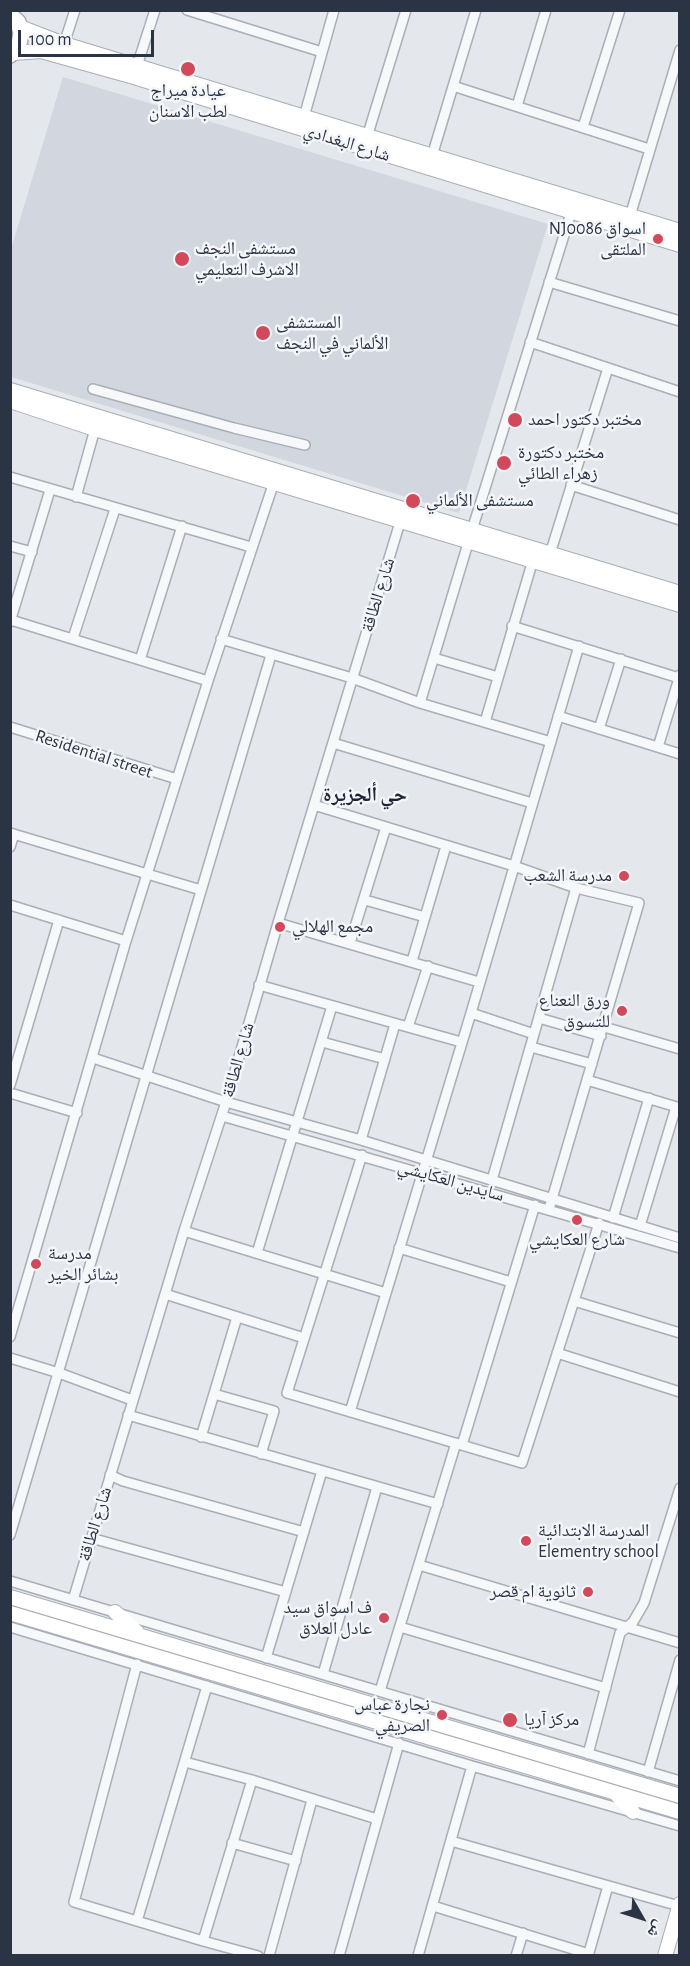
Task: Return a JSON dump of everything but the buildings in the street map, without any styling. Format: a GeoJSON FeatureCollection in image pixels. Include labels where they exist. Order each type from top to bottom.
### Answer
{"type":"FeatureCollection","features":[{"type":"Feature","properties":{"kind":"main road"},"geometry":{"type":"LineString","coordinates":[[12,54],[21,39],[15,18]]}},
{"type":"Feature","properties":{"kind":"street"},"geometry":{"type":"LineString","coordinates":[[64,44],[75,10]]}},
{"type":"Feature","properties":{"kind":"street"},"geometry":{"type":"LineString","coordinates":[[137,66],[155,10]]}},
{"type":"Feature","properties":{"kind":"street"},"geometry":{"type":"LineString","coordinates":[[187,10],[322,52]]}},
{"type":"Feature","properties":{"kind":"street"},"geometry":{"type":"LineString","coordinates":[[304,117],[334,10]]}},
{"type":"Feature","properties":{"kind":"street"},"geometry":{"type":"LineString","coordinates":[[367,136],[406,10]]}},
{"type":"Feature","properties":{"kind":"street"},"geometry":{"type":"LineString","coordinates":[[432,156],[476,10]]}},
{"type":"Feature","properties":{"kind":"street"},"geometry":{"type":"LineString","coordinates":[[517,106],[546,10]]}},
{"type":"Feature","properties":{"kind":"street"},"geometry":{"type":"LineString","coordinates":[[583,128],[620,10]]}},
{"type":"Feature","properties":{"kind":"street","name":"شارع البغدادي"},"geometry":{"type":"LineString","coordinates":[[15,18],[64,44],[137,66],[227,100]]}},
{"type":"Feature","properties":{"kind":"street"},"geometry":{"type":"LineString","coordinates":[[630,216],[680,50]]}},
{"type":"Feature","properties":{"kind":"street","name":"شارع البغدادي"},"geometry":{"type":"LineString","coordinates":[[12,54],[41,51],[227,100],[572,213],[669,233],[680,245]]}},
{"type":"Feature","properties":{"kind":"street"},"geometry":{"type":"LineString","coordinates":[[453,86],[649,149]]}},
{"type":"Feature","properties":{"kind":"street","name":"شارع البغدادي"},"geometry":{"type":"LineString","coordinates":[[249,107],[304,117],[630,216],[648,229]]}},
{"type":"Feature","properties":{"kind":"street"},"geometry":{"type":"LineString","coordinates":[[420,703],[530,342],[572,213]]}},
{"type":"Feature","properties":{"kind":"street"},"geometry":{"type":"LineString","coordinates":[[549,282],[680,321]]}},
{"type":"Feature","properties":{"kind":"street"},"geometry":{"type":"LineString","coordinates":[[530,342],[680,392]]}},
{"type":"Feature","properties":{"kind":"street"},"geometry":{"type":"LineString","coordinates":[[550,554],[608,368]]}},
{"type":"Feature","properties":{"kind":"street"},"geometry":{"type":"LineString","coordinates":[[93,389],[305,445]]}},
{"type":"Feature","properties":{"kind":"street"},"geometry":{"type":"LineString","coordinates":[[10,390],[471,535],[533,560],[677,598]]}},
{"type":"Feature","properties":{"kind":"street"},"geometry":{"type":"LineString","coordinates":[[10,401],[95,429],[401,519],[550,554],[660,593]]}},
{"type":"Feature","properties":{"kind":"street"},"geometry":{"type":"LineString","coordinates":[[76,497],[95,429]]}},
{"type":"Feature","properties":{"kind":"street"},"geometry":{"type":"LineString","coordinates":[[10,477],[251,547]]}},
{"type":"Feature","properties":{"kind":"street"},"geometry":{"type":"LineString","coordinates":[[10,1337],[13,1319],[77,1113],[126,941],[221,639],[274,482]]}},
{"type":"Feature","properties":{"kind":"street"},"geometry":{"type":"LineString","coordinates":[[571,485],[680,520]]}},
{"type":"Feature","properties":{"kind":"street"},"geometry":{"type":"LineString","coordinates":[[50,490],[11,621],[73,638],[208,681]]}},
{"type":"Feature","properties":{"kind":"street"},"geometry":{"type":"LineString","coordinates":[[73,638],[115,509]]}},
{"type":"Feature","properties":{"kind":"street","name":"شارع الطاقة"},"geometry":{"type":"LineString","coordinates":[[73,1600],[184,1231],[222,1116],[259,985],[401,519]]}},
{"type":"Feature","properties":{"kind":"street"},"geometry":{"type":"LineString","coordinates":[[140,660],[182,526]]}},
{"type":"Feature","properties":{"kind":"street"},"geometry":{"type":"LineString","coordinates":[[10,546],[32,552]]}},
{"type":"Feature","properties":{"kind":"street"},"geometry":{"type":"LineString","coordinates":[[485,722],[533,560]]}},
{"type":"Feature","properties":{"kind":"street"},"geometry":{"type":"LineString","coordinates":[[512,626],[679,676],[658,747]]}},
{"type":"Feature","properties":{"kind":"street"},"geometry":{"type":"LineString","coordinates":[[221,639],[352,678],[420,703],[551,742]]}},
{"type":"Feature","properties":{"kind":"street"},"geometry":{"type":"LineString","coordinates":[[350,1412],[579,646]]}},
{"type":"Feature","properties":{"kind":"street"},"geometry":{"type":"LineString","coordinates":[[10,1535],[271,655]]}},
{"type":"Feature","properties":{"kind":"street"},"geometry":{"type":"LineString","coordinates":[[434,658],[498,677]]}},
{"type":"Feature","properties":{"kind":"street"},"geometry":{"type":"LineString","coordinates":[[599,729],[621,659]]}},
{"type":"Feature","properties":{"kind":"street"},"geometry":{"type":"LineString","coordinates":[[558,716],[680,754]]}},
{"type":"Feature","properties":{"kind":"street","name":"Residential street"},"geometry":{"type":"LineString","coordinates":[[10,728],[177,780]]}},
{"type":"Feature","properties":{"kind":"street"},"geometry":{"type":"LineString","coordinates":[[333,743],[532,803]]}},
{"type":"Feature","properties":{"kind":"street"},"geometry":{"type":"LineString","coordinates":[[314,805],[514,866],[576,888],[639,903],[549,1209]]}},
{"type":"Feature","properties":{"kind":"street"},"geometry":{"type":"LineString","coordinates":[[350,943],[386,827]]}},
{"type":"Feature","properties":{"kind":"street"},"geometry":{"type":"LineString","coordinates":[[10,847],[12,834],[201,890]]}},
{"type":"Feature","properties":{"kind":"street"},"geometry":{"type":"LineString","coordinates":[[412,961],[446,846]]}},
{"type":"Feature","properties":{"kind":"street"},"geometry":{"type":"LineString","coordinates":[[492,1180],[576,888]]}},
{"type":"Feature","properties":{"kind":"street"},"geometry":{"type":"LineString","coordinates":[[365,900],[426,917]]}},
{"type":"Feature","properties":{"kind":"street"},"geometry":{"type":"LineString","coordinates":[[10,905],[126,941]]}},
{"type":"Feature","properties":{"kind":"street"},"geometry":{"type":"LineString","coordinates":[[10,1084],[59,920]]}},
{"type":"Feature","properties":{"kind":"street"},"geometry":{"type":"LineString","coordinates":[[278,923],[479,982]]}},
{"type":"Feature","properties":{"kind":"street"},"geometry":{"type":"LineString","coordinates":[[408,1027],[428,966]]}},
{"type":"Feature","properties":{"kind":"street"},"geometry":{"type":"LineString","coordinates":[[259,985],[461,1042]]}},
{"type":"Feature","properties":{"kind":"street"},"geometry":{"type":"LineString","coordinates":[[257,1254],[332,1006]]}},
{"type":"Feature","properties":{"kind":"street"},"geometry":{"type":"LineString","coordinates":[[471,1013],[534,1034]]}},
{"type":"Feature","properties":{"kind":"street"},"geometry":{"type":"LineString","coordinates":[[539,1018],[680,1049]]}},
{"type":"Feature","properties":{"kind":"street"},"geometry":{"type":"LineString","coordinates":[[361,1140],[395,1024]]}},
{"type":"Feature","properties":{"kind":"street"},"geometry":{"type":"LineString","coordinates":[[322,1042],[385,1059]]}},
{"type":"Feature","properties":{"kind":"street"},"geometry":{"type":"LineString","coordinates":[[531,1047],[592,1064]]}},
{"type":"Feature","properties":{"kind":"street","name":"سايدين العكايشي"},"geometry":{"type":"LineString","coordinates":[[93,1058],[226,1102],[361,1140],[680,1238]]}},
{"type":"Feature","properties":{"kind":"street"},"geometry":{"type":"LineString","coordinates":[[587,1080],[678,1107],[640,1226]]}},
{"type":"Feature","properties":{"kind":"street"},"geometry":{"type":"LineString","coordinates":[[10,1093],[77,1113]]}},
{"type":"Feature","properties":{"kind":"street"},"geometry":{"type":"LineString","coordinates":[[613,1218],[650,1098]]}},
{"type":"Feature","properties":{"kind":"street","name":"سايدين العكايشي"},"geometry":{"type":"LineString","coordinates":[[222,1116],[680,1248]]}},
{"type":"Feature","properties":{"kind":"street"},"geometry":{"type":"LineString","coordinates":[[362,1155],[287,1393],[459,1444],[522,1462],[599,1223]]}},
{"type":"Feature","properties":{"kind":"street"},"geometry":{"type":"LineString","coordinates":[[380,1691],[534,1205]]}},
{"type":"Feature","properties":{"kind":"street"},"geometry":{"type":"LineString","coordinates":[[184,1231],[386,1293]]}},
{"type":"Feature","properties":{"kind":"street"},"geometry":{"type":"LineString","coordinates":[[399,1248],[511,1282]]}},
{"type":"Feature","properties":{"kind":"street"},"geometry":{"type":"LineString","coordinates":[[165,1294],[304,1338]]}},
{"type":"Feature","properties":{"kind":"street"},"geometry":{"type":"LineString","coordinates":[[574,1301],[680,1333]]}},
{"type":"Feature","properties":{"kind":"street"},"geometry":{"type":"LineString","coordinates":[[201,1437],[237,1317]]}},
{"type":"Feature","properties":{"kind":"street"},"geometry":{"type":"LineString","coordinates":[[557,1353],[680,1392]]}},
{"type":"Feature","properties":{"kind":"street"},"geometry":{"type":"LineString","coordinates":[[10,1358],[132,1400]]}},
{"type":"Feature","properties":{"kind":"street"},"geometry":{"type":"LineString","coordinates":[[214,1394],[274,1411],[261,1454]]}},
{"type":"Feature","properties":{"kind":"street"},"geometry":{"type":"LineString","coordinates":[[128,1414],[438,1504]]}},
{"type":"Feature","properties":{"kind":"street"},"geometry":{"type":"LineString","coordinates":[[266,1658],[322,1471]]}},
{"type":"Feature","properties":{"kind":"street"},"geometry":{"type":"LineString","coordinates":[[110,1475],[123,1481],[304,1532]]}},
{"type":"Feature","properties":{"kind":"street"},"geometry":{"type":"LineString","coordinates":[[323,1674],[378,1487]]}},
{"type":"Feature","properties":{"kind":"street"},"geometry":{"type":"LineString","coordinates":[[588,1754],[620,1633],[633,1622],[644,1603],[680,1488]]}},
{"type":"Feature","properties":{"kind":"street"},"geometry":{"type":"LineString","coordinates":[[91,1538],[286,1592]]}},
{"type":"Feature","properties":{"kind":"street"},"geometry":{"type":"LineString","coordinates":[[419,1565],[680,1643]]}},
{"type":"Feature","properties":{"kind":"street"},"geometry":{"type":"LineString","coordinates":[[10,1581],[680,1781]]}},
{"type":"Feature","properties":{"kind":"street"},"geometry":{"type":"LineString","coordinates":[[10,1597],[680,1796]]}},
{"type":"Feature","properties":{"kind":"street"},"geometry":{"type":"LineString","coordinates":[[115,1612],[140,1636]]}},
{"type":"Feature","properties":{"kind":"street"},"geometry":{"type":"LineString","coordinates":[[10,1613],[185,1666],[398,1736],[472,1766],[680,1826]]}},
{"type":"Feature","properties":{"kind":"street"},"geometry":{"type":"LineString","coordinates":[[10,1627],[207,1686],[398,1736],[423,1736],[680,1812]]}},
{"type":"Feature","properties":{"kind":"street"},"geometry":{"type":"LineString","coordinates":[[400,1627],[606,1688]]}},
{"type":"Feature","properties":{"kind":"street"},"geometry":{"type":"LineString","coordinates":[[648,1772],[680,1660]]}},
{"type":"Feature","properties":{"kind":"street"},"geometry":{"type":"LineString","coordinates":[[137,1664],[74,1902],[258,1956]]}},
{"type":"Feature","properties":{"kind":"street"},"geometry":{"type":"LineString","coordinates":[[165,1674],[185,1666]]}},
{"type":"Feature","properties":{"kind":"street"},"geometry":{"type":"LineString","coordinates":[[137,1921],[207,1686]]}},
{"type":"Feature","properties":{"kind":"street"},"geometry":{"type":"LineString","coordinates":[[339,1956],[403,1721],[400,1713]]}},
{"type":"Feature","properties":{"kind":"street"},"geometry":{"type":"LineString","coordinates":[[423,1736],[420,1728],[426,1721]]}},
{"type":"Feature","properties":{"kind":"street"},"geometry":{"type":"LineString","coordinates":[[184,1762],[252,1780],[377,1819]]}},
{"type":"Feature","properties":{"kind":"street"},"geometry":{"type":"LineString","coordinates":[[613,1776],[618,1762]]}},
{"type":"Feature","properties":{"kind":"street"},"geometry":{"type":"LineString","coordinates":[[418,1956],[472,1766]]}},
{"type":"Feature","properties":{"kind":"street"},"geometry":{"type":"LineString","coordinates":[[203,1941],[252,1780]]}},
{"type":"Feature","properties":{"kind":"street"},"geometry":{"type":"LineString","coordinates":[[614,1792],[633,1812]]}},
{"type":"Feature","properties":{"kind":"street"},"geometry":{"type":"LineString","coordinates":[[269,1956],[312,1800]]}},
{"type":"Feature","properties":{"kind":"street"},"geometry":{"type":"LineString","coordinates":[[451,1841],[679,1905],[664,1956]]}},
{"type":"Feature","properties":{"kind":"street"},"geometry":{"type":"LineString","coordinates":[[232,1843],[296,1861]]}},
{"type":"Feature","properties":{"kind":"street"},"geometry":{"type":"LineString","coordinates":[[433,1906],[589,1955],[608,1886]]}},
{"type":"Feature","properties":{"kind":"street"},"geometry":{"type":"LineString","coordinates":[[516,1956],[523,1933]]}},
{"type":"Feature","properties":{"kind":"shaded area","name":"المستشفى الألماني في النجف"},"geometry":{"type":"Polygon","coordinates":[[[63,77],[548,224],[459,513],[11,377],[11,249],[63,77]]]}},
{"type":"Feature","properties":{"kind":"place","name":"عيادة ميراج لطب الاسنان"},"geometry":{"type":"Point","coordinates":[188,69]}},
{"type":"Feature","properties":{"kind":"place","name":"NJ0086 اسواق الملتقى"},"geometry":{"type":"Point","coordinates":[658,239]}},
{"type":"Feature","properties":{"kind":"place","name":"مستشفى النجف الاشرف التعليمي"},"geometry":{"type":"Point","coordinates":[182,259]}},
{"type":"Feature","properties":{"kind":"place","name":"المستشفى الألماني في النجف"},"geometry":{"type":"Point","coordinates":[263,333]}},
{"type":"Feature","properties":{"kind":"place","name":"مختبر دكتور احمد"},"geometry":{"type":"Point","coordinates":[515,420]}},
{"type":"Feature","properties":{"kind":"place","name":"مختبر دكتورة زهراء الطائي"},"geometry":{"type":"Point","coordinates":[504,463]}},
{"type":"Feature","properties":{"kind":"place","name":"مستشفى الألماني"},"geometry":{"type":"Point","coordinates":[413,501]}},
{"type":"Feature","properties":{"kind":"place","name":"مدرسة الشعب"},"geometry":{"type":"Point","coordinates":[624,876]}},
{"type":"Feature","properties":{"kind":"place","name":"مجمع الهلالي"},"geometry":{"type":"Point","coordinates":[280,927]}},
{"type":"Feature","properties":{"kind":"place","name":"ورق النعناع للتسوق"},"geometry":{"type":"Point","coordinates":[622,1011]}},
{"type":"Feature","properties":{"kind":"place","name":"شارع العكايشي"},"geometry":{"type":"Point","coordinates":[577,1220]}},
{"type":"Feature","properties":{"kind":"place","name":"مدرسة بشائر الخير"},"geometry":{"type":"Point","coordinates":[36,1264]}},
{"type":"Feature","properties":{"kind":"place","name":"المدرسة الابتدائية Elementry school"},"geometry":{"type":"Point","coordinates":[526,1541]}},
{"type":"Feature","properties":{"kind":"place","name":"ثانوية ام قصر"},"geometry":{"type":"Point","coordinates":[588,1592]}},
{"type":"Feature","properties":{"kind":"place","name":"ف اسواق سيد عادل العلاق"},"geometry":{"type":"Point","coordinates":[384,1618]}},
{"type":"Feature","properties":{"kind":"place","name":"نجارة عباس الصريفي"},"geometry":{"type":"Point","coordinates":[442,1715]}},
{"type":"Feature","properties":{"kind":"place","name":"مركز آريا"},"geometry":{"type":"Point","coordinates":[510,1720]}},
{"type":"Feature","properties":{"kind":"district","name":"حي ألجزيرة"},"geometry":{"type":"Point","coordinates":[365,795]}}]}
